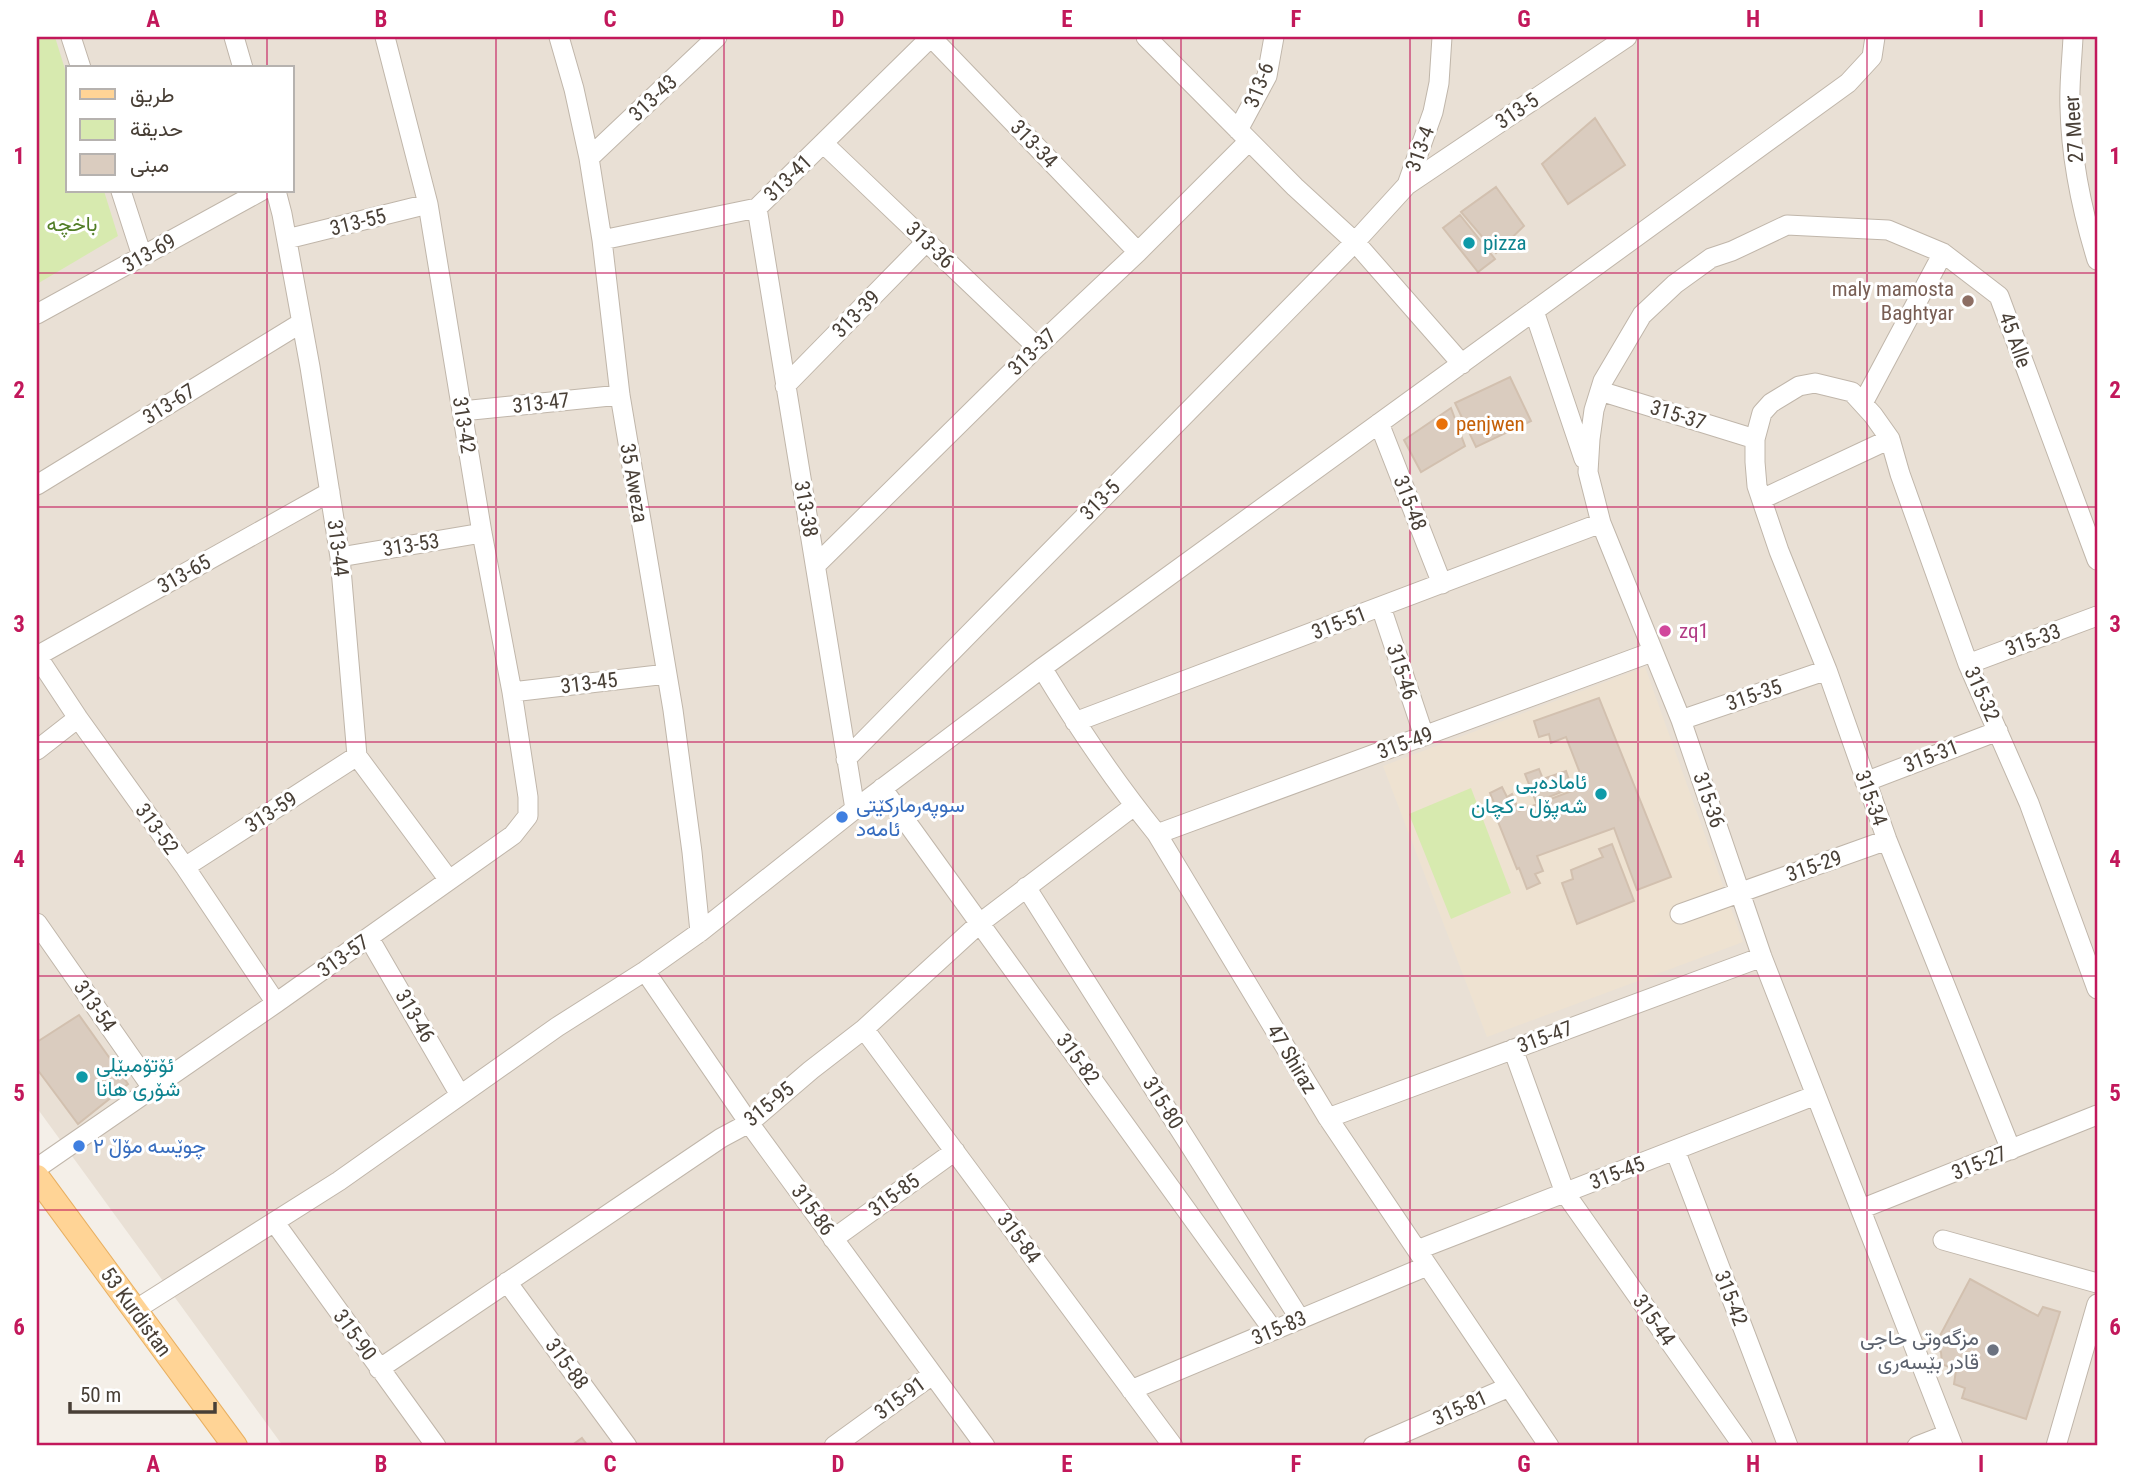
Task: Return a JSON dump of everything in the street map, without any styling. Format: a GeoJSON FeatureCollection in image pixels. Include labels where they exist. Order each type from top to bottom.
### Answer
{"type":"FeatureCollection","features":[{"type":"Feature","properties":{"kind":"main road","name":"53 Kurdistan"},"geometry":{"type":"LineString","coordinates":[[37,1177],[236,1446]]}},
{"type":"Feature","properties":{"kind":"street"},"geometry":{"type":"LineString","coordinates":[[71,37],[80,66]]}},
{"type":"Feature","properties":{"kind":"street"},"geometry":{"type":"LineString","coordinates":[[234,37],[242,66]]}},
{"type":"Feature","properties":{"kind":"street","name":"313-42"},"geometry":{"type":"LineString","coordinates":[[386,37],[428,204],[482,533],[512,692],[528,796],[528,816]]}},
{"type":"Feature","properties":{"kind":"street","name":"35 Aweza"},"geometry":{"type":"LineString","coordinates":[[559,37],[589,158],[602,240],[620,396],[667,674],[692,852],[700,932]]}},
{"type":"Feature","properties":{"kind":"street","name":"313-43"},"geometry":{"type":"LineString","coordinates":[[589,158],[717,37]]}},
{"type":"Feature","properties":{"kind":"street","name":"313-41"},"geometry":{"type":"LineString","coordinates":[[602,240],[757,208],[931,37]]}},
{"type":"Feature","properties":{"kind":"street","name":"313-34"},"geometry":{"type":"LineString","coordinates":[[931,37],[1138,252]]}},
{"type":"Feature","properties":{"kind":"street"},"geometry":{"type":"LineString","coordinates":[[1146,37],[1295,187],[1355,242],[1462,363]]}},
{"type":"Feature","properties":{"kind":"street","name":"313-6"},"geometry":{"type":"LineString","coordinates":[[1244,135],[1267,76],[1273,37]]}},
{"type":"Feature","properties":{"kind":"street","name":"313-4"},"geometry":{"type":"LineString","coordinates":[[1355,242],[1407,185],[1433,112],[1439,83],[1442,37]]}},
{"type":"Feature","properties":{"kind":"street","name":"313-5"},"geometry":{"type":"LineString","coordinates":[[1407,185],[1627,37]]}},
{"type":"Feature","properties":{"kind":"street"},"geometry":{"type":"LineString","coordinates":[[135,1310],[339,1181],[557,1027],[700,932],[882,788],[1042,668],[1848,83],[1872,57],[1875,37]]}},
{"type":"Feature","properties":{"kind":"street","name":"27 Meer"},"geometry":{"type":"LineString","coordinates":[[2074,37],[2070,107],[2074,146],[2081,199],[2097,260]]}},
{"type":"Feature","properties":{"kind":"street","name":"313-37"},"geometry":{"type":"LineString","coordinates":[[816,565],[1037,347],[1138,252],[1244,135]]}},
{"type":"Feature","properties":{"kind":"street","name":"313-36"},"geometry":{"type":"LineString","coordinates":[[823,143],[1037,347]]}},
{"type":"Feature","properties":{"kind":"street"},"geometry":{"type":"LineString","coordinates":[[121,192],[142,256]]}},
{"type":"Feature","properties":{"kind":"street","name":"313-69"},"geometry":{"type":"LineString","coordinates":[[37,314],[259,192]]}},
{"type":"Feature","properties":{"kind":"street","name":"313-44"},"geometry":{"type":"LineString","coordinates":[[276,192],[287,239],[340,557],[357,756]]}},
{"type":"Feature","properties":{"kind":"street","name":"313-55"},"geometry":{"type":"LineString","coordinates":[[287,239],[428,204]]}},
{"type":"Feature","properties":{"kind":"street","name":"313-38"},"geometry":{"type":"LineString","coordinates":[[757,208],[855,810]]}},
{"type":"Feature","properties":{"kind":"street","name":"45 Alle"},"geometry":{"type":"LineString","coordinates":[[1787,225],[1888,230],[1943,253],[1999,296],[2097,560]]}},
{"type":"Feature","properties":{"kind":"street","name":"315-36"},"geometry":{"type":"LineString","coordinates":[[1787,225],[1711,258],[1675,284],[1642,315],[1615,359],[1600,391],[1594,411],[1588,472],[1601,523],[1681,720],[1762,957],[1950,1440]]}},
{"type":"Feature","properties":{"kind":"street","name":"313-39"},"geometry":{"type":"LineString","coordinates":[[785,386],[926,242]]}},
{"type":"Feature","properties":{"kind":"street","name":"313-5"},"geometry":{"type":"LineString","coordinates":[[846,759],[1355,242]]}},
{"type":"Feature","properties":{"kind":"street"},"geometry":{"type":"LineString","coordinates":[[1755,439],[1762,413],[1771,403],[1799,386],[1815,383],[1834,387],[1852,392],[1863,403],[1943,253]]}},
{"type":"Feature","properties":{"kind":"street"},"geometry":{"type":"LineString","coordinates":[[1534,311],[1588,472]]}},
{"type":"Feature","properties":{"kind":"street","name":"313-67"},"geometry":{"type":"LineString","coordinates":[[37,485],[301,323]]}},
{"type":"Feature","properties":{"kind":"street","name":"315-37"},"geometry":{"type":"LineString","coordinates":[[1600,391],[1755,439]]}},
{"type":"Feature","properties":{"kind":"street","name":"313-47"},"geometry":{"type":"LineString","coordinates":[[462,411],[620,396]]}},
{"type":"Feature","properties":{"kind":"street","name":"315-32"},"geometry":{"type":"LineString","coordinates":[[1863,403],[1890,439],[1968,664],[2029,803],[2097,989]]}},
{"type":"Feature","properties":{"kind":"street","name":"315-48"},"geometry":{"type":"LineString","coordinates":[[1379,423],[1441,584]]}},
{"type":"Feature","properties":{"kind":"street","name":"315-34"},"geometry":{"type":"LineString","coordinates":[[1755,439],[1758,486],[1779,551],[1827,670],[1887,840],[2011,1150]]}},
{"type":"Feature","properties":{"kind":"street"},"geometry":{"type":"LineString","coordinates":[[1762,499],[1890,439]]}},
{"type":"Feature","properties":{"kind":"street","name":"313-65"},"geometry":{"type":"LineString","coordinates":[[37,656],[330,492]]}},
{"type":"Feature","properties":{"kind":"street","name":"315-51"},"geometry":{"type":"LineString","coordinates":[[1075,722],[1601,523]]}},
{"type":"Feature","properties":{"kind":"street","name":"313-53"},"geometry":{"type":"LineString","coordinates":[[340,557],[482,533]]}},
{"type":"Feature","properties":{"kind":"street","name":"315-46"},"geometry":{"type":"LineString","coordinates":[[1381,607],[1424,736]]}},
{"type":"Feature","properties":{"kind":"street","name":"315-33"},"geometry":{"type":"LineString","coordinates":[[1968,664],[2097,616]]}},
{"type":"Feature","properties":{"kind":"street","name":"315-49"},"geometry":{"type":"LineString","coordinates":[[1157,835],[1652,652]]}},
{"type":"Feature","properties":{"kind":"street","name":"313-52"},"geometry":{"type":"LineString","coordinates":[[37,656],[185,867],[276,1003]]}},
{"type":"Feature","properties":{"kind":"street","name":"47 Shiraz"},"geometry":{"type":"LineString","coordinates":[[1042,668],[1075,722],[1157,835],[1328,1118],[1549,1446]]}},
{"type":"Feature","properties":{"kind":"street","name":"315-35"},"geometry":{"type":"LineString","coordinates":[[1681,720],[1827,670]]}},
{"type":"Feature","properties":{"kind":"street","name":"313-45"},"geometry":{"type":"LineString","coordinates":[[512,692],[667,674]]}},
{"type":"Feature","properties":{"kind":"street"},"geometry":{"type":"LineString","coordinates":[[37,750],[78,718]]}},
{"type":"Feature","properties":{"kind":"street","name":"315-31"},"geometry":{"type":"LineString","coordinates":[[1865,782],[1998,731]]}},
{"type":"Feature","properties":{"kind":"street"},"geometry":{"type":"LineString","coordinates":[[357,756],[449,880]]}},
{"type":"Feature","properties":{"kind":"street","name":"313-59"},"geometry":{"type":"LineString","coordinates":[[185,867],[357,756]]}},
{"type":"Feature","properties":{"kind":"street","name":"315-82"},"geometry":{"type":"LineString","coordinates":[[882,788],[1273,1330]]}},
{"type":"Feature","properties":{"kind":"street","name":"315-95"},"geometry":{"type":"LineString","coordinates":[[379,1368],[721,1138],[749,1123],[864,1029],[980,923],[1134,806]]}},
{"type":"Feature","properties":{"kind":"street","name":"313-57"},"geometry":{"type":"LineString","coordinates":[[37,1168],[513,835],[528,816]]}},
{"type":"Feature","properties":{"kind":"street","name":"315-29"},"geometry":{"type":"LineString","coordinates":[[1680,914],[1887,840]]}},
{"type":"Feature","properties":{"kind":"street","name":"315-80"},"geometry":{"type":"LineString","coordinates":[[1026,887],[1300,1319]]}},
{"type":"Feature","properties":{"kind":"street","name":"313-54"},"geometry":{"type":"LineString","coordinates":[[37,923],[153,1089]]}},
{"type":"Feature","properties":{"kind":"street","name":"313-46"},"geometry":{"type":"LineString","coordinates":[[369,937],[460,1095]]}},
{"type":"Feature","properties":{"kind":"street","name":"315-47"},"geometry":{"type":"LineString","coordinates":[[1328,1118],[1762,957]]}},
{"type":"Feature","properties":{"kind":"street","name":"315-86"},"geometry":{"type":"LineString","coordinates":[[645,971],[749,1123],[985,1446]]}},
{"type":"Feature","properties":{"kind":"street","name":"315-84"},"geometry":{"type":"LineString","coordinates":[[864,1029],[1173,1446]]}},
{"type":"Feature","properties":{"kind":"street","name":"315-44"},"geometry":{"type":"LineString","coordinates":[[1513,1049],[1565,1193],[1743,1446]]}},
{"type":"Feature","properties":{"kind":"street","name":"315-45"},"geometry":{"type":"LineString","coordinates":[[1422,1258],[1565,1193],[1816,1095]]}},
{"type":"Feature","properties":{"kind":"street","name":"315-27"},"geometry":{"type":"LineString","coordinates":[[1861,1209],[2097,1115]]}},
{"type":"Feature","properties":{"kind":"street","name":"315-42"},"geometry":{"type":"LineString","coordinates":[[1675,1150],[1788,1446]]}},
{"type":"Feature","properties":{"kind":"street","name":"315-85"},"geometry":{"type":"LineString","coordinates":[[834,1239],[955,1151]]}},
{"type":"Feature","properties":{"kind":"street","name":"315-90"},"geometry":{"type":"LineString","coordinates":[[275,1223],[436,1446]]}},
{"type":"Feature","properties":{"kind":"street"},"geometry":{"type":"LineString","coordinates":[[1943,1241],[2097,1283]]}},
{"type":"Feature","properties":{"kind":"street","name":"315-83"},"geometry":{"type":"LineString","coordinates":[[1131,1390],[1300,1319],[1422,1258]]}},
{"type":"Feature","properties":{"kind":"street","name":"315-88"},"geometry":{"type":"LineString","coordinates":[[507,1282],[627,1446]]}},
{"type":"Feature","properties":{"kind":"street"},"geometry":{"type":"LineString","coordinates":[[2056,1446],[2093,1334],[2097,1304]]}},
{"type":"Feature","properties":{"kind":"street","name":"315-91"},"geometry":{"type":"LineString","coordinates":[[834,1446],[932,1374]]}},
{"type":"Feature","properties":{"kind":"street","name":"315-81"},"geometry":{"type":"LineString","coordinates":[[1373,1446],[1509,1387]]}},
{"type":"Feature","properties":{"kind":"street"},"geometry":{"type":"LineString","coordinates":[[1917,1446],[1950,1440]]}},
{"type":"Feature","properties":{"kind":"shaded area"},"geometry":{"type":"Polygon","coordinates":[[[37,37],[2097,37],[2097,1446],[283,1446],[37,1108],[37,37]]]}},
{"type":"Feature","properties":{"kind":"shaded area"},"geometry":{"type":"Polygon","coordinates":[[[1645,667],[1743,942],[1487,1037],[1383,766],[1645,667]]]}},
{"type":"Feature","properties":{"kind":"green space","name":"باخچە"},"geometry":{"type":"Polygon","coordinates":[[[37,37],[55,37],[66,73],[66,192],[104,192],[118,236],[37,284],[37,37]]]}},
{"type":"Feature","properties":{"kind":"green space"},"geometry":{"type":"Polygon","coordinates":[[[1471,788],[1511,893],[1451,919],[1409,814],[1471,788]]]}},
{"type":"Feature","properties":{"kind":"building"},"geometry":{"type":"Polygon","coordinates":[[[1595,118],[1625,165],[1568,204],[1542,164],[1595,118]]]}},
{"type":"Feature","properties":{"kind":"building"},"geometry":{"type":"Polygon","coordinates":[[[1496,187],[1524,226],[1496,253],[1461,212],[1496,187]]]}},
{"type":"Feature","properties":{"kind":"building","name":"pizza"},"geometry":{"type":"Polygon","coordinates":[[[1460,215],[1495,259],[1478,272],[1443,228],[1460,215]]]}},
{"type":"Feature","properties":{"kind":"building"},"geometry":{"type":"Polygon","coordinates":[[[1510,377],[1531,421],[1476,447],[1455,403],[1510,377]]]}},
{"type":"Feature","properties":{"kind":"building","name":"penjwen"},"geometry":{"type":"Polygon","coordinates":[[[1451,408],[1465,446],[1421,472],[1404,440],[1451,408]]]}},
{"type":"Feature","properties":{"kind":"building","name":"ئامادەیی شەپۆل - کچان"},"geometry":{"type":"Polygon","coordinates":[[[1599,698],[1671,877],[1637,890],[1614,828],[1537,856],[1543,871],[1535,874],[1540,883],[1527,889],[1495,814],[1498,813],[1490,793],[1502,787],[1507,797],[1512,794],[1519,811],[1585,786],[1566,737],[1551,743],[1549,734],[1539,737],[1534,721],[1599,698]]]}},
{"type":"Feature","properties":{"kind":"building"},"geometry":{"type":"Polygon","coordinates":[[[1539,769],[1543,779],[1566,771],[1572,788],[1536,802],[1525,774],[1539,769]]]}},
{"type":"Feature","properties":{"kind":"building"},"geometry":{"type":"Polygon","coordinates":[[[1612,844],[1634,901],[1577,924],[1562,883],[1573,879],[1571,870],[1603,857],[1599,849],[1612,844]]]}},
{"type":"Feature","properties":{"kind":"building","name":"ئۆتۆمبێلی شۆری هانا"},"geometry":{"type":"Polygon","coordinates":[[[79,1015],[128,1084],[78,1124],[37,1069],[37,1042],[79,1015]]]}},
{"type":"Feature","properties":{"kind":"building","name":"مزگەوتی حاجی قادر بێسەری"},"geometry":{"type":"Polygon","coordinates":[[[1970,1279],[2038,1316],[2043,1307],[2060,1312],[2026,1419],[1962,1398],[1965,1388],[1954,1384],[1956,1370],[1942,1364],[1941,1352],[1934,1347],[1970,1279]]]}},
{"type":"Feature","properties":{"kind":"building"},"geometry":{"type":"Polygon","coordinates":[[[582,1438],[588,1446],[571,1446],[582,1438]]]}},
{"type":"Feature","properties":{"kind":"place","name":"pizza"},"geometry":{"type":"Point","coordinates":[1469,243]}},
{"type":"Feature","properties":{"kind":"place","name":"maly mamosta Baghtyar"},"geometry":{"type":"Point","coordinates":[1968,301]}},
{"type":"Feature","properties":{"kind":"place","name":"penjwen"},"geometry":{"type":"Point","coordinates":[1442,424]}},
{"type":"Feature","properties":{"kind":"place","name":"zq1"},"geometry":{"type":"Point","coordinates":[1665,631]}},
{"type":"Feature","properties":{"kind":"place","name":"ئامادەیی شەپۆل - کچان"},"geometry":{"type":"Point","coordinates":[1601,794]}},
{"type":"Feature","properties":{"kind":"place","name":"سوپەرمارکێتی ئامەد"},"geometry":{"type":"Point","coordinates":[842,817]}},
{"type":"Feature","properties":{"kind":"place","name":"ئۆتۆمبێلی شۆری هانا"},"geometry":{"type":"Point","coordinates":[82,1077]}},
{"type":"Feature","properties":{"kind":"place","name":"چوێسە مۆڵ ۲"},"geometry":{"type":"Point","coordinates":[79,1146]}},
{"type":"Feature","properties":{"kind":"place","name":"مزگەوتی حاجی قادر بێسەری"},"geometry":{"type":"Point","coordinates":[1993,1350]}}]}
